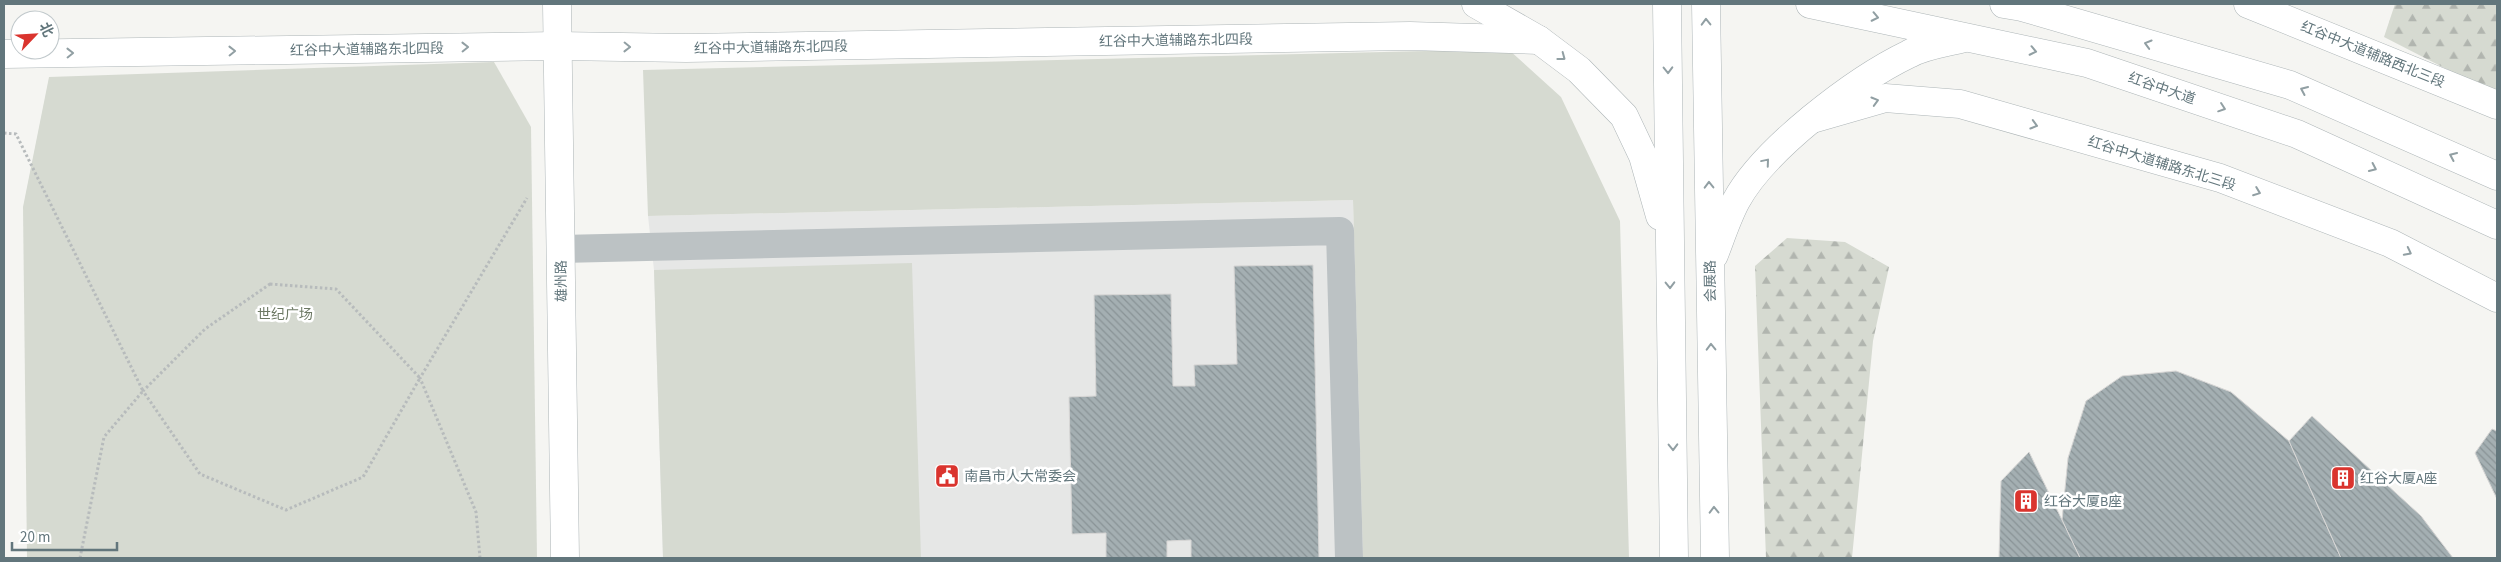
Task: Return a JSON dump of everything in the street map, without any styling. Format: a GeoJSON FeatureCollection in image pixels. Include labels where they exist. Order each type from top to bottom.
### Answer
{"type":"FeatureCollection","features":[{"type":"Feature","properties":{"kind":"street","name":"雄州路"},"geometry":{"type":"LineString","coordinates":[[557,4],[565,558]]}},
{"type":"Feature","properties":{"kind":"street"},"geometry":{"type":"LineString","coordinates":[[1476,4],[1539,40],[1579,70],[1624,116],[1643,156],[1670,253]]}},
{"type":"Feature","properties":{"kind":"street"},"geometry":{"type":"LineString","coordinates":[[1666,4],[1674,558]]}},
{"type":"Feature","properties":{"kind":"street","name":"会展路"},"geometry":{"type":"LineString","coordinates":[[1706,4],[1715,558]]}},
{"type":"Feature","properties":{"kind":"street","name":"红谷中大道"},"geometry":{"type":"LineString","coordinates":[[1810,4],[2087,63],[2297,134],[2497,225]]}},
{"type":"Feature","properties":{"kind":"street"},"geometry":{"type":"LineString","coordinates":[[2004,4],[2290,84],[2497,176]]}},
{"type":"Feature","properties":{"kind":"street","name":"红谷中大道辅路西北三段"},"geometry":{"type":"LineString","coordinates":[[2248,4],[2497,105]]}},
{"type":"Feature","properties":{"kind":"street","name":"红谷中大道辅路东北四段"},"geometry":{"type":"LineString","coordinates":[[4,54],[558,46],[686,48],[1410,36],[1539,40]]}},
{"type":"Feature","properties":{"kind":"street"},"geometry":{"type":"LineString","coordinates":[[1710,265],[1736,201],[1768,159],[1812,119],[1866,78],[1910,52],[1968,37]]}},
{"type":"Feature","properties":{"kind":"street","name":"红谷中大道辅路东北三段"},"geometry":{"type":"LineString","coordinates":[[1812,119],[1885,98],[1960,104],[2220,178],[2390,243],[2497,298]]}},
{"type":"Feature","properties":{"kind":"street"},"geometry":{"type":"LineString","coordinates":[[561,249],[1340,231],[1349,558]]}},
{"type":"Feature","properties":{"kind":"path"},"geometry":{"type":"LineString","coordinates":[[4,133],[16,134],[143,391],[200,474],[286,510],[363,476],[546,166],[560,169]]}},
{"type":"Feature","properties":{"kind":"path"},"geometry":{"type":"LineString","coordinates":[[80,558],[104,437],[143,391],[205,330],[270,284],[336,290],[420,378],[476,512],[480,558]]}},
{"type":"Feature","properties":{"kind":"shaded area"},"geometry":{"type":"Polygon","coordinates":[[[1353,200],[1363,558],[663,558],[654,270],[648,216],[1353,200]]]}},
{"type":"Feature","properties":{"kind":"green space"},"geometry":{"type":"Polygon","coordinates":[[[2395,4],[2497,4],[2497,95],[2384,37],[2395,4]]]}},
{"type":"Feature","properties":{"kind":"green space"},"geometry":{"type":"Polygon","coordinates":[[[1508,49],[1561,97],[1620,221],[1629,558],[1363,558],[1353,200],[648,216],[643,70],[1508,49]]]}},
{"type":"Feature","properties":{"kind":"green space","name":"世纪广场"},"geometry":{"type":"Polygon","coordinates":[[[494,62],[531,127],[537,558],[27,558],[23,207],[49,77],[494,62]]]}},
{"type":"Feature","properties":{"kind":"green space"},"geometry":{"type":"Polygon","coordinates":[[[1787,238],[1845,242],[1889,267],[1873,341],[1852,558],[1766,558],[1755,266],[1787,238]]]}},
{"type":"Feature","properties":{"kind":"green space"},"geometry":{"type":"Polygon","coordinates":[[[912,263],[921,558],[663,558],[654,270],[912,263]]]}},
{"type":"Feature","properties":{"kind":"building","name":"南昌市人大常委会"},"geometry":{"type":"Polygon","coordinates":[[[1313,265],[1319,558],[1191,558],[1191,540],[1167,541],[1167,558],[1106,558],[1106,533],[1072,534],[1069,397],[1096,396],[1094,295],[1171,294],[1173,386],[1195,386],[1194,365],[1237,364],[1234,266],[1313,265]]]}},
{"type":"Feature","properties":{"kind":"building"},"geometry":{"type":"Polygon","coordinates":[[[2176,371],[2231,392],[2289,441],[2341,558],[2080,558],[2062,520],[2068,458],[2086,401],[2122,376],[2176,371]]]}},
{"type":"Feature","properties":{"kind":"building","name":"红谷大厦A座"},"geometry":{"type":"Polygon","coordinates":[[[2312,416],[2421,516],[2453,558],[2341,558],[2289,441],[2312,416]]]}},
{"type":"Feature","properties":{"kind":"building"},"geometry":{"type":"Polygon","coordinates":[[[2492,429],[2497,431],[2497,499],[2475,453],[2492,429]]]}},
{"type":"Feature","properties":{"kind":"building","name":"红谷大厦B座"},"geometry":{"type":"Polygon","coordinates":[[[2029,452],[2080,558],[1999,558],[2001,481],[2029,452]]]}},
{"type":"Feature","properties":{"kind":"place","name":"南昌市人大常委会"},"geometry":{"type":"Point","coordinates":[947,476]}},
{"type":"Feature","properties":{"kind":"place","name":"红谷大厦A座"},"geometry":{"type":"Point","coordinates":[2343,478]}},
{"type":"Feature","properties":{"kind":"place","name":"红谷大厦B座"},"geometry":{"type":"Point","coordinates":[2026,501]}}]}
